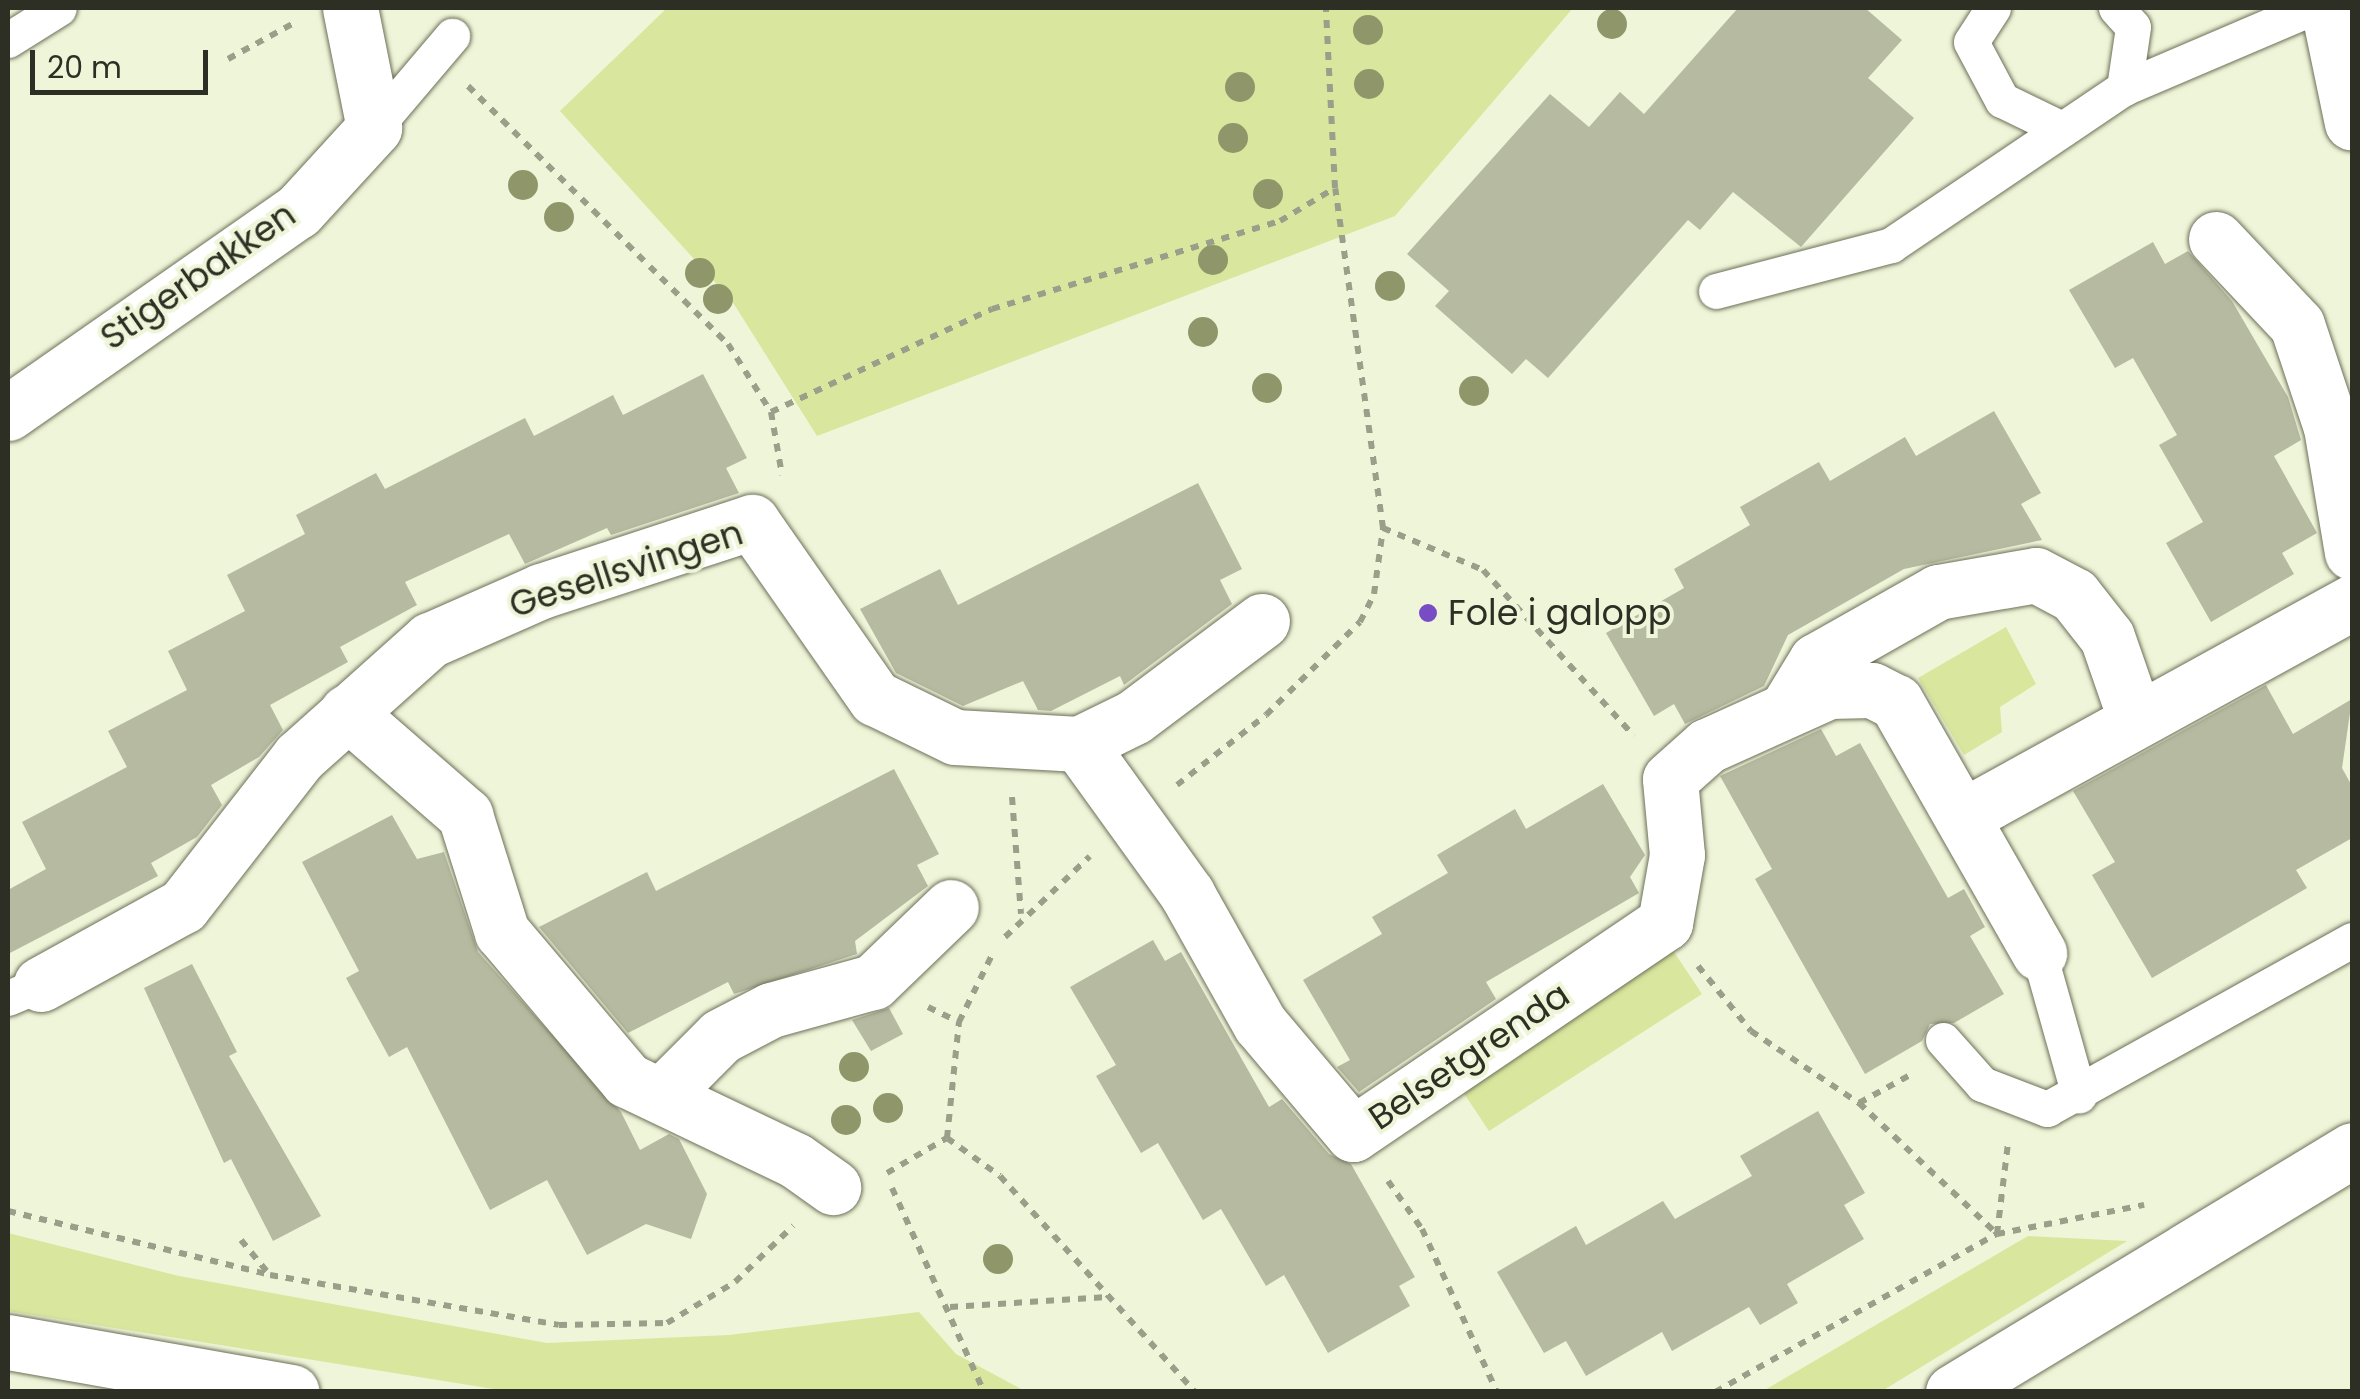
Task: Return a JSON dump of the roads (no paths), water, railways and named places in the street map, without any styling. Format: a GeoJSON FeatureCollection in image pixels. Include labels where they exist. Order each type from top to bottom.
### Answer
{"type":"FeatureCollection","features":[{"type":"Feature","properties":{"kind":"street"},"geometry":{"type":"LineString","coordinates":[[2328,8],[2352,123]]}},
{"type":"Feature","properties":{"kind":"street"},"geometry":{"type":"LineString","coordinates":[[328,12],[374,128]]}},
{"type":"Feature","properties":{"kind":"street","name":"Stigerbakken"},"geometry":{"type":"LineString","coordinates":[[11,397],[298,211],[374,128]]}},
{"type":"Feature","properties":{"kind":"street"},"geometry":{"type":"LineString","coordinates":[[2216,239],[2297,325],[2331,426],[2352,552]]}},
{"type":"Feature","properties":{"kind":"street","name":"Gesellsvingen"},"geometry":{"type":"LineString","coordinates":[[24,991],[183,906],[274,786],[347,712],[430,640],[541,591],[752,522],[875,698],[914,724],[1007,741],[1080,744],[1134,717],[1262,620]]}},
{"type":"Feature","properties":{"kind":"street"},"geometry":{"type":"LineString","coordinates":[[1790,705],[1816,660],[1938,592],[2036,575],[2074,595],[2107,637],[2135,718]]}},
{"type":"Feature","properties":{"kind":"street"},"geometry":{"type":"LineString","coordinates":[[1968,814],[2135,718],[2352,602]]}},
{"type":"Feature","properties":{"kind":"street"},"geometry":{"type":"LineString","coordinates":[[1790,705],[1829,691],[1872,690],[1896,702],[1968,814],[2039,953]]}},
{"type":"Feature","properties":{"kind":"street","name":"Belsetgrenda"},"geometry":{"type":"LineString","coordinates":[[1080,744],[1129,824],[1187,894],[1260,1024],[1353,1134],[1665,923],[1677,855],[1670,779],[1707,746],[1790,705]]}},
{"type":"Feature","properties":{"kind":"street"},"geometry":{"type":"LineString","coordinates":[[347,712],[465,815],[502,932],[522,963],[627,1080],[833,1187]]}},
{"type":"Feature","properties":{"kind":"street"},"geometry":{"type":"LineString","coordinates":[[662,1095],[720,1036],[771,1010],[873,982],[952,907]]}},
{"type":"Feature","properties":{"kind":"street"},"geometry":{"type":"LineString","coordinates":[[1953,1392],[2352,1150]]}},
{"type":"Feature","properties":{"kind":"street"},"geometry":{"type":"LineString","coordinates":[[8,1342],[292,1392]]}},
{"type":"Feature","properties":{"kind":"lane"},"geometry":{"type":"LineString","coordinates":[[8,40],[59,8]]}},
{"type":"Feature","properties":{"kind":"lane"},"geometry":{"type":"LineString","coordinates":[[1993,8],[1972,42],[2002,100],[2062,129]]}},
{"type":"Feature","properties":{"kind":"lane"},"geometry":{"type":"LineString","coordinates":[[2116,8],[2132,26],[2124,88]]}},
{"type":"Feature","properties":{"kind":"lane"},"geometry":{"type":"LineString","coordinates":[[1716,291],[1891,245],[2124,88],[2227,24],[2312,8]]}},
{"type":"Feature","properties":{"kind":"lane"},"geometry":{"type":"LineString","coordinates":[[374,128],[443,45]]}},
{"type":"Feature","properties":{"kind":"lane"},"geometry":{"type":"LineString","coordinates":[[1948,1046],[2018,1103],[2047,1109],[2352,940]]}},
{"type":"Feature","properties":{"kind":"lane"},"geometry":{"type":"LineString","coordinates":[[2039,953],[2078,1095]]}},
{"type":"Feature","properties":{"kind":"place","name":"Fole i galopp"},"geometry":{"type":"Point","coordinates":[1428,613]}}]}
